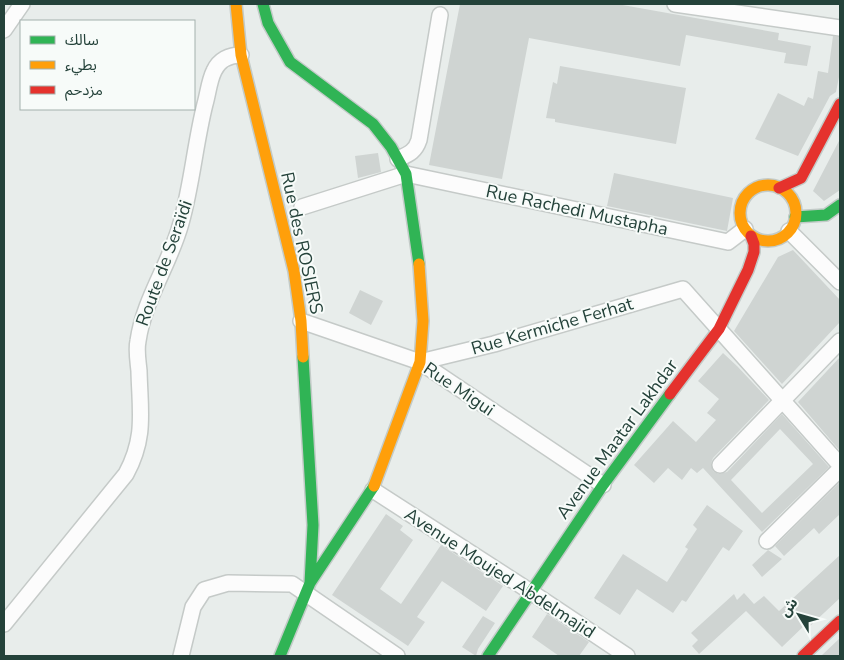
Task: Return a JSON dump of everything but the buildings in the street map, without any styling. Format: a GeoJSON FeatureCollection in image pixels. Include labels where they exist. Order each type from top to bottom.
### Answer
{"type":"FeatureCollection","features":[{"type":"Feature","properties":{"kind":"main road","name":"Rue des ROSIERS"},"geometry":{"type":"LineString","coordinates":[[236,4],[241,55],[294,271],[301,320],[313,525],[309,589]]}},
{"type":"Feature","properties":{"kind":"main road"},"geometry":{"type":"LineString","coordinates":[[263,4],[268,23],[290,62],[373,124],[391,147],[406,174],[419,260],[423,321],[420,362],[373,490],[309,589],[280,656]]}},
{"type":"Feature","properties":{"kind":"main road"},"geometry":{"type":"LineString","coordinates":[[779,188],[801,178],[840,104]]}},
{"type":"Feature","properties":{"kind":"main road"},"geometry":{"type":"LineString","coordinates":[[792,224],[795,211],[792,199],[779,188],[762,186],[753,190],[742,203],[741,221],[748,232],[758,240],[767,241],[775,240],[792,224],[826,215],[840,205]]}},
{"type":"Feature","properties":{"kind":"main road","name":"Avenue Maatar Lakhdar"},"geometry":{"type":"LineString","coordinates":[[488,656],[603,485],[719,328],[748,270],[754,252],[754,244],[748,232]]}},
{"type":"Feature","properties":{"kind":"main road"},"geometry":{"type":"LineString","coordinates":[[803,656],[840,621]]}},
{"type":"Feature","properties":{"kind":"street"},"geometry":{"type":"LineString","coordinates":[[4,30],[22,4]]}},
{"type":"Feature","properties":{"kind":"street"},"geometry":{"type":"LineString","coordinates":[[675,4],[840,28]]}},
{"type":"Feature","properties":{"kind":"street"},"geometry":{"type":"LineString","coordinates":[[398,159],[412,152],[419,140],[440,15]]}},
{"type":"Feature","properties":{"kind":"street","name":"Route de Seraïdi"},"geometry":{"type":"LineString","coordinates":[[4,624],[121,482],[134,459],[139,443],[141,426],[137,342],[144,311],[168,260],[180,226],[190,191],[200,124],[213,74],[224,60],[235,55],[241,55]]}},
{"type":"Feature","properties":{"kind":"street"},"geometry":{"type":"LineString","coordinates":[[302,207],[406,174]]}},
{"type":"Feature","properties":{"kind":"street","name":"Rue Rachedi Mustapha"},"geometry":{"type":"LineString","coordinates":[[406,174],[728,242],[748,232]]}},
{"type":"Feature","properties":{"kind":"street"},"geometry":{"type":"LineString","coordinates":[[792,224],[840,282]]}},
{"type":"Feature","properties":{"kind":"street","name":"Rue Kermiche Ferhat"},"geometry":{"type":"LineString","coordinates":[[420,362],[494,344],[684,289],[719,328]]}},
{"type":"Feature","properties":{"kind":"street","name":"Rue Migui"},"geometry":{"type":"LineString","coordinates":[[301,320],[420,362],[603,485]]}},
{"type":"Feature","properties":{"kind":"street"},"geometry":{"type":"LineString","coordinates":[[719,328],[840,465]]}},
{"type":"Feature","properties":{"kind":"street"},"geometry":{"type":"LineString","coordinates":[[720,465],[840,340]]}},
{"type":"Feature","properties":{"kind":"street"},"geometry":{"type":"LineString","coordinates":[[768,541],[840,469]]}},
{"type":"Feature","properties":{"kind":"street","name":"Avenue Moujed Abdelmajid"},"geometry":{"type":"LineString","coordinates":[[373,490],[627,656]]}},
{"type":"Feature","properties":{"kind":"street"},"geometry":{"type":"LineString","coordinates":[[181,656],[193,607],[204,590],[228,583],[292,584],[309,589],[397,656]]}},
{"type":"Feature","properties":{"kind":"traffic: fast"},"geometry":{"type":"LineString","coordinates":[[263,4],[268,23],[290,62],[373,124],[391,147],[406,174],[419,264]]}},
{"type":"Feature","properties":{"kind":"traffic: fast"},"geometry":{"type":"LineString","coordinates":[[795,217],[826,215],[840,205]]}},
{"type":"Feature","properties":{"kind":"traffic: fast"},"geometry":{"type":"LineString","coordinates":[[303,357],[313,525],[310,583]]}},
{"type":"Feature","properties":{"kind":"traffic: fast"},"geometry":{"type":"LineString","coordinates":[[488,656],[603,485],[670,394]]}},
{"type":"Feature","properties":{"kind":"traffic: fast"},"geometry":{"type":"LineString","coordinates":[[280,656],[310,583],[374,486]]}},
{"type":"Feature","properties":{"kind":"traffic: slow"},"geometry":{"type":"LineString","coordinates":[[236,4],[241,55],[294,271],[301,321],[303,357]]}},
{"type":"Feature","properties":{"kind":"traffic: slow"},"geometry":{"type":"LineString","coordinates":[[768,185],[779,187],[788,193],[794,202],[796,213],[794,224],[788,233],[779,239],[768,241],[757,239],[748,233],[742,224],[740,213],[742,202],[748,193],[757,187],[768,185]]}},
{"type":"Feature","properties":{"kind":"traffic: slow"},"geometry":{"type":"LineString","coordinates":[[374,486],[420,362],[423,321],[419,264]]}},
{"type":"Feature","properties":{"kind":"traffic: jam"},"geometry":{"type":"LineString","coordinates":[[779,188],[801,178],[840,104]]}},
{"type":"Feature","properties":{"kind":"traffic: jam"},"geometry":{"type":"LineString","coordinates":[[670,394],[719,329],[748,270],[754,252],[751,236]]}},
{"type":"Feature","properties":{"kind":"traffic: jam"},"geometry":{"type":"LineString","coordinates":[[803,656],[840,621]]}}]}
